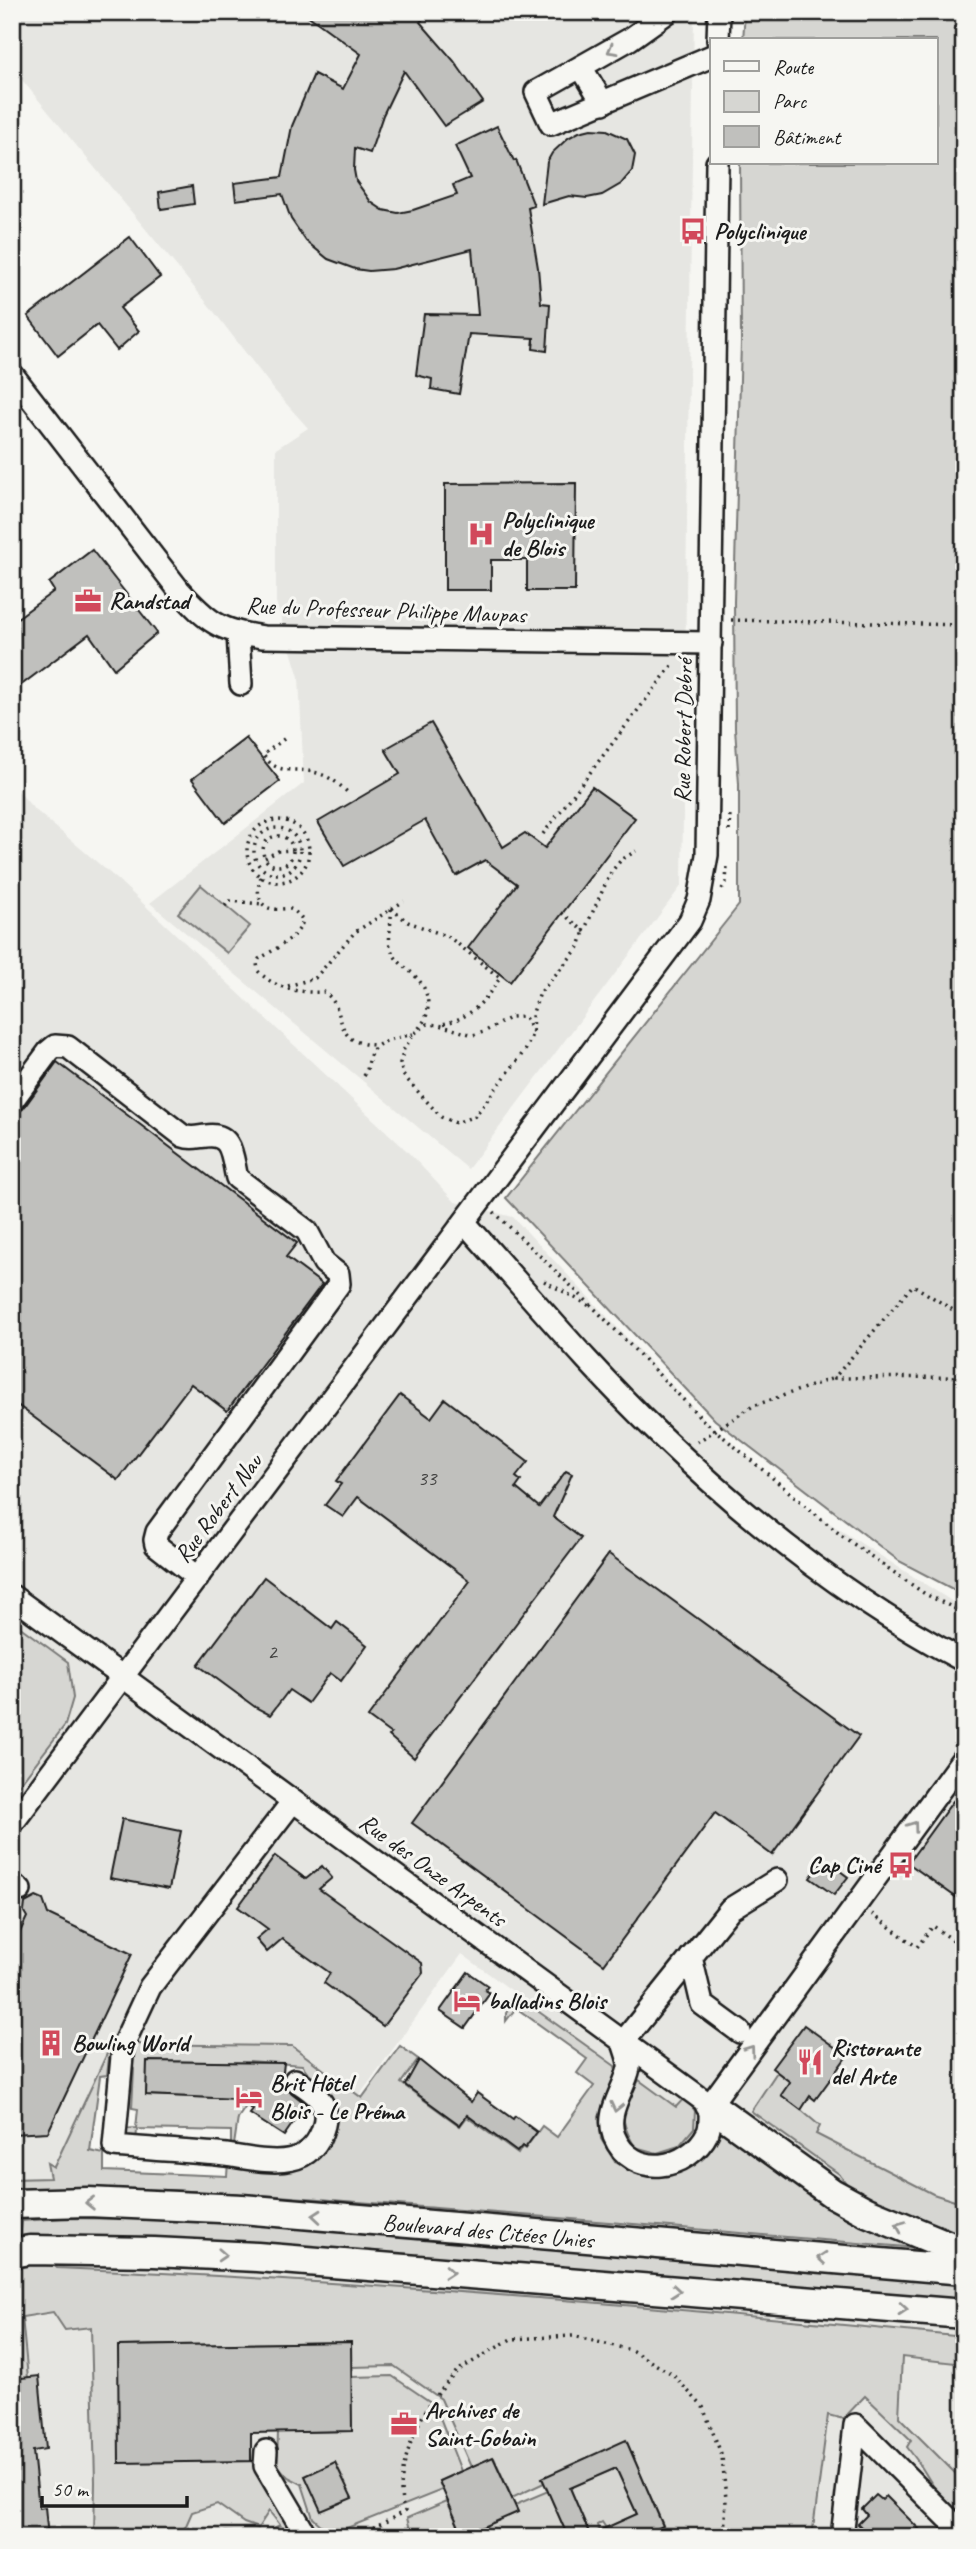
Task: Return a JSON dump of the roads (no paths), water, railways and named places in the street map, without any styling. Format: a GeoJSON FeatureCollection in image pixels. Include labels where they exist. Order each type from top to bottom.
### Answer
{"type":"FeatureCollection","features":[{"type":"Feature","properties":{"kind":"main road"},"geometry":{"type":"LineString","coordinates":[[710,2105],[832,2193],[867,2212],[964,2252]]}},
{"type":"Feature","properties":{"kind":"main road","name":"Boulevard des Citées Unies"},"geometry":{"type":"LineString","coordinates":[[12,2204],[88,2202],[242,2209],[964,2270]]}},
{"type":"Feature","properties":{"kind":"main road","name":"Boulevard des Citées Unies"},"geometry":{"type":"LineString","coordinates":[[12,2253],[30,2250],[257,2257],[964,2314]]}},
{"type":"Feature","properties":{"kind":"street"},"geometry":{"type":"LineString","coordinates":[[668,12],[630,39],[537,92],[551,124],[710,57]]}},
{"type":"Feature","properties":{"kind":"street"},"geometry":{"type":"LineString","coordinates":[[719,12],[719,38]]}},
{"type":"Feature","properties":{"kind":"street"},"geometry":{"type":"LineString","coordinates":[[580,67],[603,103]]}},
{"type":"Feature","properties":{"kind":"street","name":"Rue Robert Debré"},"geometry":{"type":"LineString","coordinates":[[465,1223],[690,921],[702,889],[707,855],[712,619],[717,164]]}},
{"type":"Feature","properties":{"kind":"street","name":"Rue du Professeur Philippe Maupas"},"geometry":{"type":"LineString","coordinates":[[12,374],[179,590],[198,611],[216,625],[238,634],[263,637],[711,643]]}},
{"type":"Feature","properties":{"kind":"street"},"geometry":{"type":"LineString","coordinates":[[238,634],[241,684]]}},
{"type":"Feature","properties":{"kind":"street"},"geometry":{"type":"LineString","coordinates":[[12,1101],[49,1051],[55,1046],[68,1047],[183,1136],[193,1138],[211,1135],[228,1144],[234,1156],[237,1178],[307,1231],[324,1263],[338,1274],[340,1284],[157,1532],[156,1545],[198,1578]]}},
{"type":"Feature","properties":{"kind":"street"},"geometry":{"type":"LineString","coordinates":[[465,1223],[601,1375],[679,1453],[756,1522],[821,1573],[910,1633],[964,1661]]}},
{"type":"Feature","properties":{"kind":"street","name":"Rue Robert Nau"},"geometry":{"type":"LineString","coordinates":[[12,1824],[465,1223]]}},
{"type":"Feature","properties":{"kind":"street","name":"Rue des Onze Arpents"},"geometry":{"type":"LineString","coordinates":[[12,1596],[710,2105]]}},
{"type":"Feature","properties":{"kind":"street"},"geometry":{"type":"LineString","coordinates":[[777,1880],[730,1909],[623,2042],[630,2065],[613,2109],[613,2134],[624,2153],[639,2162],[657,2167],[678,2162],[697,2148],[709,2130],[710,2105],[956,1785],[964,1757]]}},
{"type":"Feature","properties":{"kind":"street"},"geometry":{"type":"LineString","coordinates":[[293,1801],[150,1987],[123,2045],[114,2146],[230,2155],[263,2162],[295,2158],[308,2152],[325,2124],[324,2104],[316,2093],[295,2080]]}},
{"type":"Feature","properties":{"kind":"street"},"geometry":{"type":"LineString","coordinates":[[691,1958],[702,2004],[740,2032]]}},
{"type":"Feature","properties":{"kind":"street"},"geometry":{"type":"LineString","coordinates":[[842,2537],[855,2425],[964,2534]]}},
{"type":"Feature","properties":{"kind":"street"},"geometry":{"type":"LineString","coordinates":[[266,2451],[265,2466],[307,2537]]}},
{"type":"Feature","properties":{"kind":"place","name":"Polyclinique"},"geometry":{"type":"Point","coordinates":[693,231]}},
{"type":"Feature","properties":{"kind":"place","name":"Polyclinique de Blois"},"geometry":{"type":"Point","coordinates":[481,534]}},
{"type":"Feature","properties":{"kind":"place","name":"Randstad"},"geometry":{"type":"Point","coordinates":[88,601]}},
{"type":"Feature","properties":{"kind":"place","name":"Cap Ciné"},"geometry":{"type":"Point","coordinates":[901,1865]}},
{"type":"Feature","properties":{"kind":"place","name":"balladins Blois"},"geometry":{"type":"Point","coordinates":[467,2001]}},
{"type":"Feature","properties":{"kind":"place","name":"Bowling World"},"geometry":{"type":"Point","coordinates":[51,2043]}},
{"type":"Feature","properties":{"kind":"place","name":"Ristorante del Arte"},"geometry":{"type":"Point","coordinates":[810,2062]}},
{"type":"Feature","properties":{"kind":"place","name":"Brit Hôtel Blois - Le Préma"},"geometry":{"type":"Point","coordinates":[249,2097]}},
{"type":"Feature","properties":{"kind":"place","name":"Archives de Saint-Gobain"},"geometry":{"type":"Point","coordinates":[404,2424]}}]}
